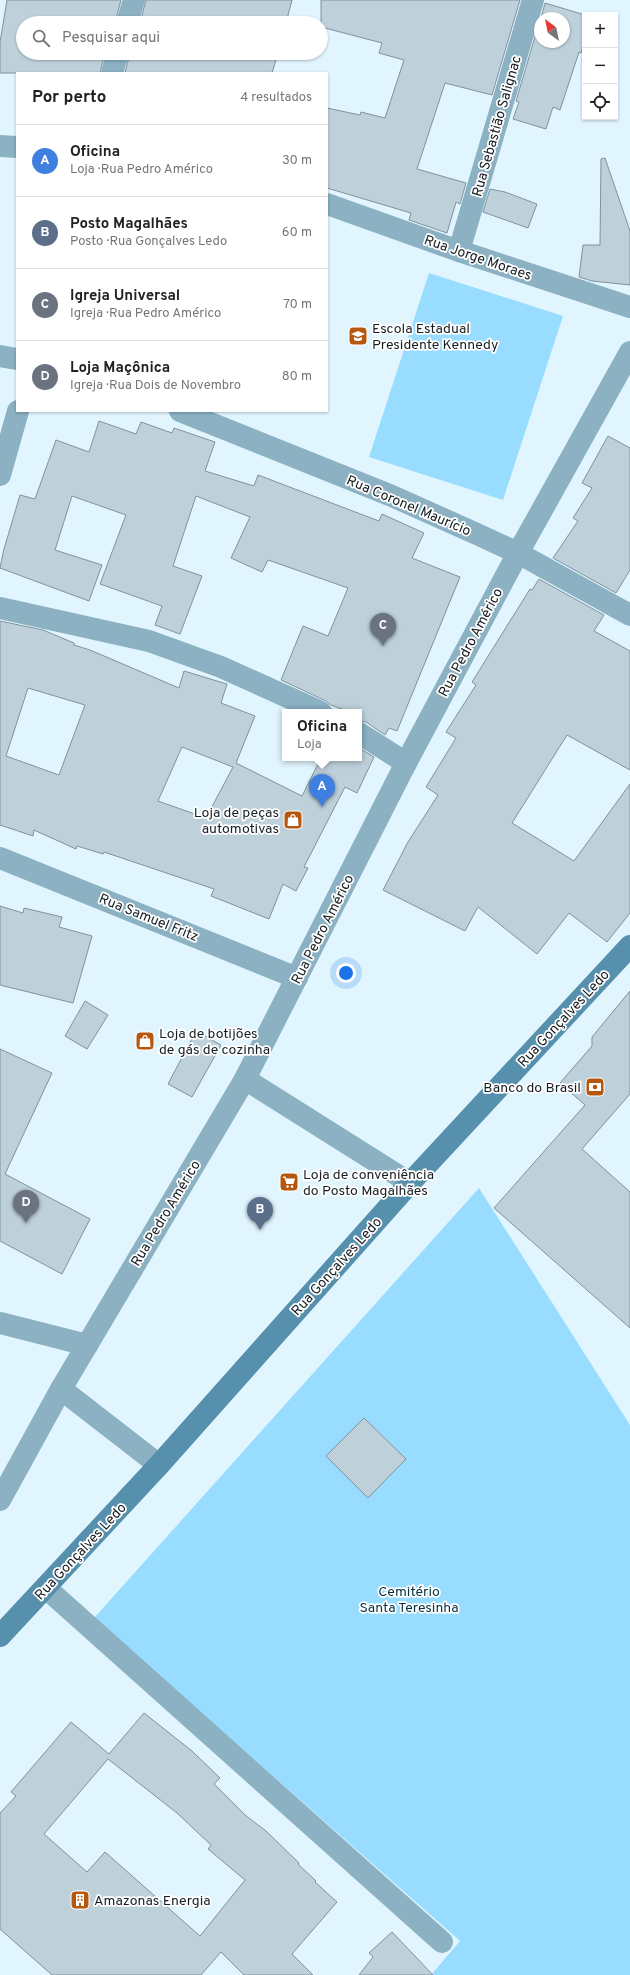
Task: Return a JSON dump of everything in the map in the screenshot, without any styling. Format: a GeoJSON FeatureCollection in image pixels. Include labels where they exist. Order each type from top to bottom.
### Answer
{"type":"FeatureCollection","features":[{"type":"Feature","properties":{"kind":"main road","name":"Rua Gonçalves Ledo"},"geometry":{"type":"LineString","coordinates":[[0,1636],[159,1465],[410,1183],[630,946]]}},
{"type":"Feature","properties":{"kind":"street"},"geometry":{"type":"LineString","coordinates":[[129,16],[134,0]]}},
{"type":"Feature","properties":{"kind":"street","name":"Rua Sebastião Salignac"},"geometry":{"type":"LineString","coordinates":[[459,251],[532,0]]}},
{"type":"Feature","properties":{"kind":"street"},"geometry":{"type":"LineString","coordinates":[[112,72],[116,60]]}},
{"type":"Feature","properties":{"kind":"street"},"geometry":{"type":"LineString","coordinates":[[0,146],[16,148]]}},
{"type":"Feature","properties":{"kind":"street","name":"Rua Jorge Moraes"},"geometry":{"type":"LineString","coordinates":[[328,204],[459,251],[630,307]]}},
{"type":"Feature","properties":{"kind":"street","name":"Rua Pedro Américo"},"geometry":{"type":"LineString","coordinates":[[0,1500],[61,1389],[245,1079],[406,763],[518,553],[630,352]]}},
{"type":"Feature","properties":{"kind":"street"},"geometry":{"type":"LineString","coordinates":[[0,356],[16,359]]}},
{"type":"Feature","properties":{"kind":"street"},"geometry":{"type":"LineString","coordinates":[[0,474],[18,412]]}},
{"type":"Feature","properties":{"kind":"street","name":"Rua Coronel Maurício"},"geometry":{"type":"LineString","coordinates":[[182,412],[392,496],[518,553],[630,615]]}},
{"type":"Feature","properties":{"kind":"street"},"geometry":{"type":"LineString","coordinates":[[0,608],[149,641],[221,667],[314,709]]}},
{"type":"Feature","properties":{"kind":"street"},"geometry":{"type":"LineString","coordinates":[[362,735],[406,763]]}},
{"type":"Feature","properties":{"kind":"street","name":"Rua Samuel Fritz"},"geometry":{"type":"LineString","coordinates":[[0,858],[297,978]]}},
{"type":"Feature","properties":{"kind":"street"},"geometry":{"type":"LineString","coordinates":[[245,1079],[410,1183]]}},
{"type":"Feature","properties":{"kind":"street"},"geometry":{"type":"LineString","coordinates":[[0,1323],[87,1345]]}},
{"type":"Feature","properties":{"kind":"street"},"geometry":{"type":"LineString","coordinates":[[61,1389],[159,1465]]}},
{"type":"Feature","properties":{"kind":"street"},"geometry":{"type":"LineString","coordinates":[[46,1588],[442,1942]]}},
{"type":"Feature","properties":{"kind":"green space"},"geometry":{"type":"Polygon","coordinates":[[[429,273],[563,316],[503,500],[369,457],[429,273]]]}},
{"type":"Feature","properties":{"kind":"green space","name":"Cemitério Santa Teresinha"},"geometry":{"type":"Polygon","coordinates":[[[479,1188],[630,1425],[630,1975],[431,1975],[460,1941],[94,1618],[479,1188]]]}},
{"type":"Feature","properties":{"kind":"building"},"geometry":{"type":"Polygon","coordinates":[[[7,0],[121,0],[117,16],[16,16],[16,60],[103,60],[100,72],[0,73],[0,42],[7,0]]]}},
{"type":"Feature","properties":{"kind":"building"},"geometry":{"type":"Polygon","coordinates":[[[146,0],[292,0],[288,16],[142,16],[146,0]]]}},
{"type":"Feature","properties":{"kind":"building"},"geometry":{"type":"Polygon","coordinates":[[[321,0],[520,0],[492,95],[445,83],[417,169],[466,183],[460,204],[456,202],[447,233],[409,220],[411,213],[328,188],[328,108],[360,115],[361,112],[385,118],[404,60],[379,53],[382,43],[328,29],[328,16],[321,16],[321,0]]]}},
{"type":"Feature","properties":{"kind":"building"},"geometry":{"type":"Polygon","coordinates":[[[545,3],[582,14],[581,53],[579,52],[560,110],[553,107],[546,129],[513,119],[519,102],[516,101],[534,40],[534,48],[570,48],[570,12],[543,12],[545,3]]]}},
{"type":"Feature","properties":{"kind":"building"},"geometry":{"type":"Polygon","coordinates":[[[128,60],[276,60],[272,72],[125,72],[128,60]]]}},
{"type":"Feature","properties":{"kind":"building"},"geometry":{"type":"Polygon","coordinates":[[[605,158],[630,231],[630,285],[592,281],[579,277],[583,245],[600,245],[601,159],[605,158]]]}},
{"type":"Feature","properties":{"kind":"building"},"geometry":{"type":"Polygon","coordinates":[[[490,189],[505,192],[537,204],[528,228],[483,212],[490,189]]]}},
{"type":"Feature","properties":{"kind":"building"},"geometry":{"type":"Polygon","coordinates":[[[99,421],[136,434],[141,422],[172,433],[174,428],[215,442],[205,471],[254,486],[258,475],[379,521],[382,514],[424,533],[412,558],[460,577],[397,731],[389,728],[385,735],[366,722],[362,721],[362,709],[342,709],[281,680],[303,626],[328,636],[348,588],[268,560],[262,572],[231,558],[250,517],[196,496],[173,566],[202,576],[180,634],[155,625],[162,606],[100,584],[126,515],[72,496],[55,550],[102,565],[89,601],[0,568],[20,495],[35,499],[56,440],[89,452],[99,421]]]}},
{"type":"Feature","properties":{"kind":"building"},"geometry":{"type":"Polygon","coordinates":[[[608,436],[630,448],[630,570],[616,593],[553,558],[578,521],[573,518],[592,488],[582,483],[608,436]]]}},
{"type":"Feature","properties":{"kind":"building"},"geometry":{"type":"Polygon","coordinates":[[[539,579],[604,615],[594,631],[630,651],[630,770],[567,735],[512,823],[574,861],[630,784],[630,913],[607,942],[569,913],[537,954],[478,907],[465,931],[383,890],[408,842],[438,795],[426,787],[456,738],[446,732],[476,685],[472,682],[530,589],[532,590],[539,579]]]}},
{"type":"Feature","properties":{"kind":"building"},"geometry":{"type":"Polygon","coordinates":[[[0,621],[43,630],[74,643],[74,645],[90,650],[179,688],[184,671],[227,684],[221,703],[255,716],[236,763],[302,796],[320,761],[362,761],[362,750],[374,757],[357,793],[345,787],[304,867],[308,868],[296,891],[283,884],[269,919],[211,896],[214,889],[104,852],[103,854],[77,846],[76,849],[34,830],[33,836],[0,825],[0,621]],[[28,688],[6,756],[59,775],[85,705],[28,688]],[[182,747],[158,801],[206,818],[233,767],[182,747]]]}},
{"type":"Feature","properties":{"kind":"building"},"geometry":{"type":"Polygon","coordinates":[[[0,906],[23,913],[24,908],[62,917],[59,927],[92,936],[73,1003],[0,985],[0,906]]]}},
{"type":"Feature","properties":{"kind":"building"},"geometry":{"type":"Polygon","coordinates":[[[630,991],[630,1094],[582,1149],[630,1192],[630,1328],[494,1208],[585,1105],[560,1083],[592,1046],[592,1037],[630,991]]]}},
{"type":"Feature","properties":{"kind":"building"},"geometry":{"type":"Polygon","coordinates":[[[85,1001],[108,1015],[87,1049],[65,1036],[85,1001]]]}},
{"type":"Feature","properties":{"kind":"building"},"geometry":{"type":"Polygon","coordinates":[[[196,1031],[221,1045],[192,1097],[168,1084],[196,1031]]]}},
{"type":"Feature","properties":{"kind":"building"},"geometry":{"type":"Polygon","coordinates":[[[0,1049],[52,1073],[5,1174],[90,1219],[62,1274],[0,1241],[0,1049]]]}},
{"type":"Feature","properties":{"kind":"building"},"geometry":{"type":"Polygon","coordinates":[[[364,1418],[406,1459],[368,1498],[326,1456],[364,1418]]]}},
{"type":"Feature","properties":{"kind":"building"},"geometry":{"type":"Polygon","coordinates":[[[144,1713],[192,1751],[220,1778],[214,1784],[245,1815],[266,1831],[299,1863],[298,1864],[316,1881],[315,1882],[337,1902],[292,1954],[313,1975],[244,1975],[221,1952],[201,1975],[52,1975],[0,1929],[0,1813],[16,1796],[11,1792],[71,1722],[109,1754],[144,1713]],[[108,1759],[44,1834],[87,1872],[105,1852],[200,1936],[245,1880],[208,1849],[211,1845],[177,1813],[108,1759]]]}},
{"type":"Feature","properties":{"kind":"building"},"geometry":{"type":"Polygon","coordinates":[[[392,1932],[433,1975],[359,1975],[373,1957],[369,1953],[392,1932]]]}},
{"type":"Feature","properties":{"kind":"place","name":"Escola Estadual Presidente Kennedy"},"geometry":{"type":"Point","coordinates":[358,336]}},
{"type":"Feature","properties":{"kind":"place","name":"Igreja Universal"},"geometry":{"type":"Point","coordinates":[383,646]}},
{"type":"Feature","properties":{"kind":"place","name":"Oficina"},"geometry":{"type":"Point","coordinates":[322,807]}},
{"type":"Feature","properties":{"kind":"place","name":"Loja de peças automotivas"},"geometry":{"type":"Point","coordinates":[293,820]}},
{"type":"Feature","properties":{"kind":"place","name":"Loja de botijões de gás de cozinha"},"geometry":{"type":"Point","coordinates":[145,1041]}},
{"type":"Feature","properties":{"kind":"place","name":"Banco do Brasil"},"geometry":{"type":"Point","coordinates":[595,1087]}},
{"type":"Feature","properties":{"kind":"place","name":"Loja de conveniência do Posto Magalhães"},"geometry":{"type":"Point","coordinates":[289,1182]}},
{"type":"Feature","properties":{"kind":"place","name":"Loja Maçônica"},"geometry":{"type":"Point","coordinates":[26,1223]}},
{"type":"Feature","properties":{"kind":"place","name":"Posto Magalhães"},"geometry":{"type":"Point","coordinates":[260,1230]}},
{"type":"Feature","properties":{"kind":"place","name":"Amazonas Energia"},"geometry":{"type":"Point","coordinates":[80,1900]}}]}
